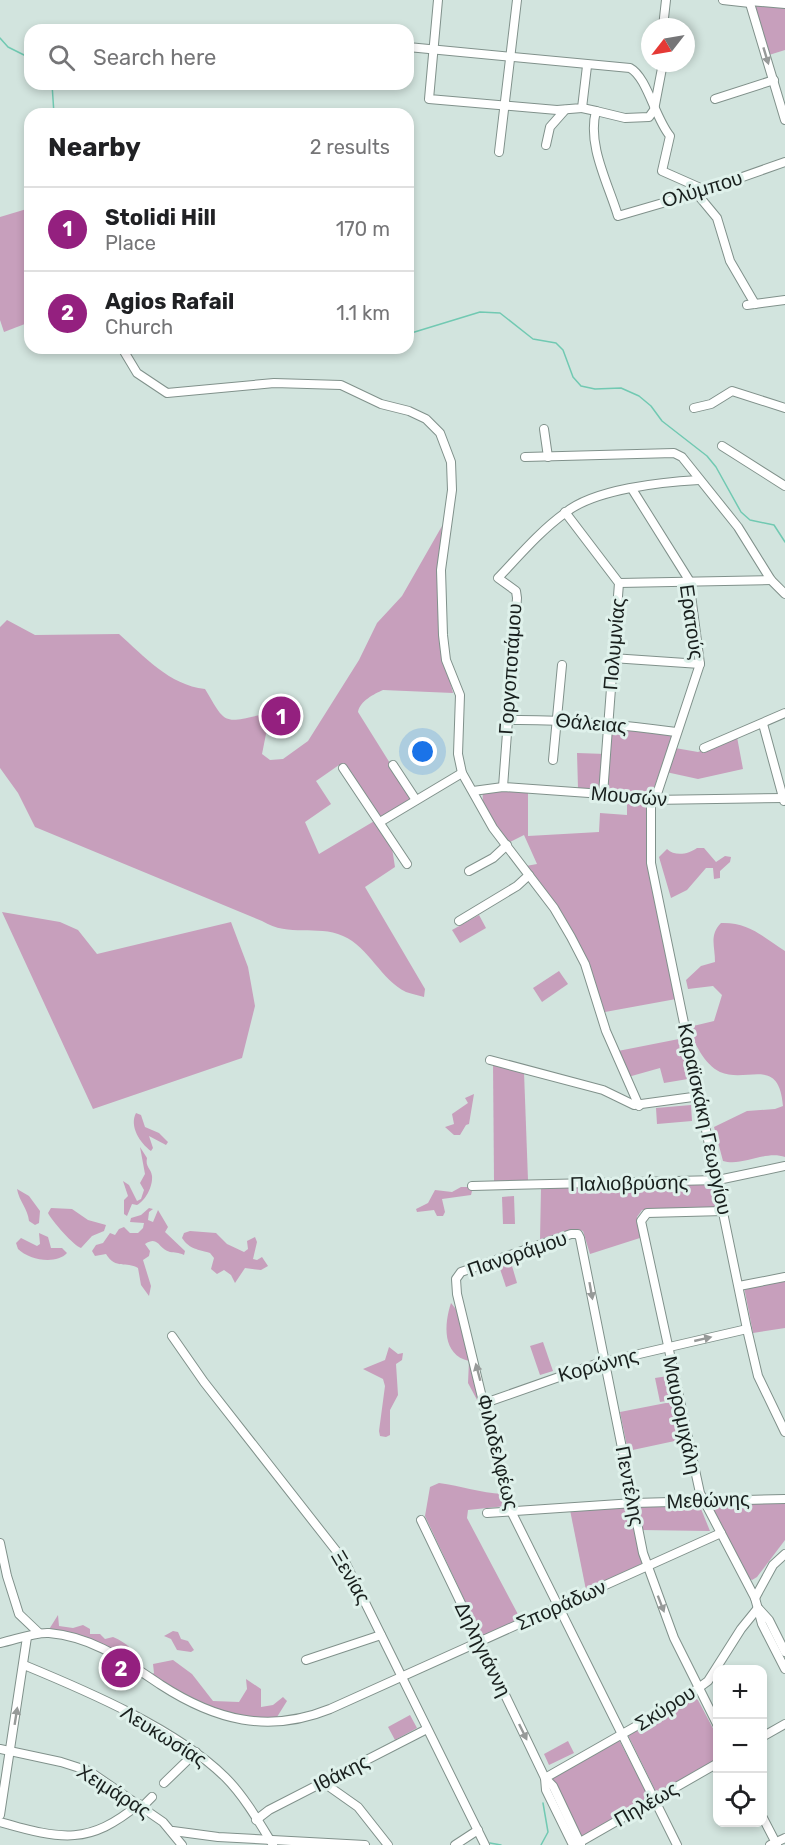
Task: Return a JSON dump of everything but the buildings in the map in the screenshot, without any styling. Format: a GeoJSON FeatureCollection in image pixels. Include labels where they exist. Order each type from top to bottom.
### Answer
{"type":"FeatureCollection","features":[{"type":"Feature","properties":{"kind":"street"},"geometry":{"type":"LineString","coordinates":[[438,0],[429,99],[565,110],[582,108],[625,118],[646,119],[654,110],[661,72]]}},
{"type":"Feature","properties":{"kind":"street"},"geometry":{"type":"LineString","coordinates":[[499,153],[517,0]]}},
{"type":"Feature","properties":{"kind":"street"},"geometry":{"type":"LineString","coordinates":[[664,18],[666,0]]}},
{"type":"Feature","properties":{"kind":"street"},"geometry":{"type":"LineString","coordinates":[[723,0],[785,4]]}},
{"type":"Feature","properties":{"kind":"street"},"geometry":{"type":"LineString","coordinates":[[749,1],[785,120]]}},
{"type":"Feature","properties":{"kind":"street"},"geometry":{"type":"LineString","coordinates":[[414,48],[587,66],[611,66],[637,72],[654,110],[671,139],[662,171],[701,191],[717,218],[730,261],[751,304],[785,300]]}},
{"type":"Feature","properties":{"kind":"street"},"geometry":{"type":"LineString","coordinates":[[582,108],[587,66]]}},
{"type":"Feature","properties":{"kind":"street"},"geometry":{"type":"LineString","coordinates":[[715,99],[774,80]]}},
{"type":"Feature","properties":{"kind":"street"},"geometry":{"type":"LineString","coordinates":[[546,145],[550,127],[565,110]]}},
{"type":"Feature","properties":{"kind":"street","name":"Ολύμπου"},"geometry":{"type":"LineString","coordinates":[[596,111],[593,125],[594,141],[618,216],[785,162]]}},
{"type":"Feature","properties":{"kind":"street"},"geometry":{"type":"LineString","coordinates":[[126,354],[146,381],[167,393],[274,383],[341,384],[381,404],[409,411],[426,419],[440,434],[451,462],[452,489],[441,570],[443,635],[446,660],[460,695],[458,754],[462,773],[493,828],[562,923],[585,964],[606,1031],[639,1106]]}},
{"type":"Feature","properties":{"kind":"street"},"geometry":{"type":"LineString","coordinates":[[694,408],[711,404],[732,392],[785,408]]}},
{"type":"Feature","properties":{"kind":"street"},"geometry":{"type":"LineString","coordinates":[[775,405],[785,400]]}},
{"type":"Feature","properties":{"kind":"street"},"geometry":{"type":"LineString","coordinates":[[544,429],[548,457]]}},
{"type":"Feature","properties":{"kind":"street"},"geometry":{"type":"LineString","coordinates":[[722,446],[785,486]]}},
{"type":"Feature","properties":{"kind":"street"},"geometry":{"type":"LineString","coordinates":[[525,458],[665,451],[682,457],[738,527],[771,580],[785,594]]}},
{"type":"Feature","properties":{"kind":"street","name":"Γοργοποτάμου"},"geometry":{"type":"LineString","coordinates":[[503,788],[506,720],[517,598],[516,591],[498,578],[565,512],[586,501],[632,489],[699,480]]}},
{"type":"Feature","properties":{"kind":"street","name":"Ερατούς"},"geometry":{"type":"LineString","coordinates":[[632,489],[689,580],[700,664],[653,800]]}},
{"type":"Feature","properties":{"kind":"street","name":"Πολυμνίας"},"geometry":{"type":"LineString","coordinates":[[565,512],[619,583],[603,794]]}},
{"type":"Feature","properties":{"kind":"street"},"geometry":{"type":"LineString","coordinates":[[619,583],[771,580]]}},
{"type":"Feature","properties":{"kind":"street"},"geometry":{"type":"LineString","coordinates":[[612,658],[700,664]]}},
{"type":"Feature","properties":{"kind":"street"},"geometry":{"type":"LineString","coordinates":[[553,760],[559,719],[562,665]]}},
{"type":"Feature","properties":{"kind":"street"},"geometry":{"type":"LineString","coordinates":[[705,748],[785,713]]}},
{"type":"Feature","properties":{"kind":"street","name":"Θάλειας"},"geometry":{"type":"LineString","coordinates":[[506,720],[559,719],[607,722],[676,732]]}},
{"type":"Feature","properties":{"kind":"street"},"geometry":{"type":"LineString","coordinates":[[763,724],[784,800]]}},
{"type":"Feature","properties":{"kind":"street"},"geometry":{"type":"LineString","coordinates":[[393,765],[416,800]]}},
{"type":"Feature","properties":{"kind":"street"},"geometry":{"type":"LineString","coordinates":[[343,768],[406,864]]}},
{"type":"Feature","properties":{"kind":"street"},"geometry":{"type":"LineString","coordinates":[[380,822],[462,773]]}},
{"type":"Feature","properties":{"kind":"street","name":"Μουσών"},"geometry":{"type":"LineString","coordinates":[[473,791],[503,788],[603,794],[653,800],[784,800]]}},
{"type":"Feature","properties":{"kind":"street","name":"Καραϊσκάκη Γεωργίου"},"geometry":{"type":"LineString","coordinates":[[653,800],[651,863],[747,1329],[758,1376],[785,1432]]}},
{"type":"Feature","properties":{"kind":"street"},"geometry":{"type":"LineString","coordinates":[[469,871],[493,858],[507,845]]}},
{"type":"Feature","properties":{"kind":"street"},"geometry":{"type":"LineString","coordinates":[[459,921],[517,886],[529,875]]}},
{"type":"Feature","properties":{"kind":"street"},"geometry":{"type":"LineString","coordinates":[[490,1060],[603,1089],[639,1106],[700,1096]]}},
{"type":"Feature","properties":{"kind":"street","name":"Παλιοβρύσης"},"geometry":{"type":"LineString","coordinates":[[471,1186],[717,1180],[785,1166]]}},
{"type":"Feature","properties":{"kind":"street","name":"Μαυρομιχάλη"},"geometry":{"type":"LineString","coordinates":[[724,1211],[646,1213],[641,1221],[667,1347],[703,1500],[755,1598],[762,1624],[785,1669]]}},
{"type":"Feature","properties":{"kind":"street","name":"Πανοράμου"},"geometry":{"type":"LineString","coordinates":[[457,1276],[467,1269],[571,1234],[578,1234]]}},
{"type":"Feature","properties":{"kind":"street","name":"Πεντέλης"},"geometry":{"type":"LineString","coordinates":[[578,1234],[647,1566],[674,1638],[713,1719]]}},
{"type":"Feature","properties":{"kind":"street","name":"Φιλαδελφέως"},"geometry":{"type":"LineString","coordinates":[[457,1276],[457,1294],[486,1403],[504,1490],[511,1510],[677,1845]]}},
{"type":"Feature","properties":{"kind":"street"},"geometry":{"type":"LineString","coordinates":[[739,1286],[785,1277]]}},
{"type":"Feature","properties":{"kind":"street","name":"Κορώνης"},"geometry":{"type":"LineString","coordinates":[[486,1403],[545,1380],[605,1361],[747,1329]]}},
{"type":"Feature","properties":{"kind":"street","name":"Ξενίας"},"geometry":{"type":"LineString","coordinates":[[172,1336],[204,1382],[345,1562],[485,1845]]}},
{"type":"Feature","properties":{"kind":"street","name":"Μεθώνης"},"geometry":{"type":"LineString","coordinates":[[487,1513],[634,1503],[785,1499]]}},
{"type":"Feature","properties":{"kind":"street","name":"Δηληγιάννη"},"geometry":{"type":"LineString","coordinates":[[421,1520],[545,1778],[553,1786],[577,1844]]}},
{"type":"Feature","properties":{"kind":"street","name":"Σποράδων"},"geometry":{"type":"LineString","coordinates":[[39,1633],[75,1637],[106,1649],[183,1697],[219,1716],[282,1722],[301,1720],[721,1533]]}},
{"type":"Feature","properties":{"kind":"street"},"geometry":{"type":"LineString","coordinates":[[0,1543],[6,1576],[19,1614],[39,1633],[0,1643]]}},
{"type":"Feature","properties":{"kind":"street"},"geometry":{"type":"LineString","coordinates":[[755,1598],[773,1565],[785,1554]]}},
{"type":"Feature","properties":{"kind":"street","name":"Μαυρομιχάλη"},"geometry":{"type":"LineString","coordinates":[[758,1608],[769,1620],[785,1652]]}},
{"type":"Feature","properties":{"kind":"street","name":"Σκύρου"},"geometry":{"type":"LineString","coordinates":[[545,1778],[698,1689],[708,1681],[741,1629],[758,1608]]}},
{"type":"Feature","properties":{"kind":"street"},"geometry":{"type":"LineString","coordinates":[[306,1660],[381,1635]]}},
{"type":"Feature","properties":{"kind":"street"},"geometry":{"type":"LineString","coordinates":[[0,1815],[27,1637]]}},
{"type":"Feature","properties":{"kind":"street","name":"Λευκωσίας"},"geometry":{"type":"LineString","coordinates":[[24,1665],[88,1691],[195,1752],[231,1784],[272,1842]]}},
{"type":"Feature","properties":{"kind":"street"},"geometry":{"type":"LineString","coordinates":[[767,1734],[785,1724]]}},
{"type":"Feature","properties":{"kind":"street","name":"Ιθάκης"},"geometry":{"type":"LineString","coordinates":[[256,1820],[269,1810],[427,1729]]}},
{"type":"Feature","properties":{"kind":"street","name":"Χειμάρας"},"geometry":{"type":"LineString","coordinates":[[0,1749],[89,1771],[140,1805],[173,1831],[182,1845]]}},
{"type":"Feature","properties":{"kind":"street"},"geometry":{"type":"LineString","coordinates":[[164,1783],[195,1752]]}},
{"type":"Feature","properties":{"kind":"street","name":"Πηλέως"},"geometry":{"type":"LineString","coordinates":[[577,1844],[713,1765]]}},
{"type":"Feature","properties":{"kind":"street"},"geometry":{"type":"LineString","coordinates":[[324,1783],[358,1807],[388,1845]]}},
{"type":"Feature","properties":{"kind":"street"},"geometry":{"type":"LineString","coordinates":[[0,1822],[58,1842],[73,1843],[103,1836],[152,1797]]}},
{"type":"Feature","properties":{"kind":"street"},"geometry":{"type":"LineString","coordinates":[[767,1827],[774,1844],[785,1838]]}},
{"type":"Feature","properties":{"kind":"street"},"geometry":{"type":"LineString","coordinates":[[455,1845],[478,1830]]}},
{"type":"Feature","properties":{"kind":"street"},"geometry":{"type":"LineString","coordinates":[[173,1831],[272,1842],[364,1845]]}},
{"type":"Feature","properties":{"kind":"street"},"geometry":{"type":"LineString","coordinates":[[206,1845],[218,1837]]}},
{"type":"Feature","properties":{"kind":"shaded area"},"geometry":{"type":"Polygon","coordinates":[[[752,0],[785,0],[785,50],[769,55],[752,0]]]}},
{"type":"Feature","properties":{"kind":"shaded area"},"geometry":{"type":"Polygon","coordinates":[[[24,210],[24,324],[4,332],[0,320],[0,217],[24,210]]]}},
{"type":"Feature","properties":{"kind":"shaded area"},"geometry":{"type":"Polygon","coordinates":[[[442,526],[437,582],[440,641],[453,693],[383,690],[364,701],[358,712],[413,800],[382,819],[345,766],[339,765],[316,781],[331,804],[305,822],[319,854],[376,820],[392,848],[395,867],[365,887],[425,989],[424,997],[397,987],[360,948],[343,936],[323,931],[293,930],[272,926],[35,827],[18,793],[0,768],[0,627],[7,620],[35,635],[119,634],[169,676],[180,682],[205,689],[217,709],[227,718],[232,720],[264,714],[268,724],[262,754],[270,760],[283,759],[308,741],[359,660],[377,623],[402,596],[442,526]]]}},
{"type":"Feature","properties":{"kind":"shaded area"},"geometry":{"type":"Polygon","coordinates":[[[607,729],[673,733],[651,797],[578,788],[577,753],[606,754],[607,729]]]}},
{"type":"Feature","properties":{"kind":"shaded area"},"geometry":{"type":"Polygon","coordinates":[[[737,737],[743,769],[698,779],[666,772],[675,748],[698,752],[737,737]]]}},
{"type":"Feature","properties":{"kind":"shaded area"},"geometry":{"type":"Polygon","coordinates":[[[489,790],[528,791],[528,836],[599,832],[600,813],[627,815],[627,798],[646,802],[648,863],[676,999],[605,1012],[591,972],[526,866],[537,864],[524,835],[508,843],[487,813],[483,793],[489,790]]]}},
{"type":"Feature","properties":{"kind":"shaded area"},"geometry":{"type":"Polygon","coordinates":[[[697,848],[704,848],[716,862],[725,856],[731,857],[730,862],[720,871],[720,878],[714,879],[713,868],[706,868],[687,890],[671,898],[659,857],[667,849],[670,852],[682,854],[697,848]]]}},
{"type":"Feature","properties":{"kind":"shaded area"},"geometry":{"type":"Polygon","coordinates":[[[2,912],[60,922],[78,930],[97,954],[231,922],[248,967],[255,1006],[242,1058],[93,1109],[2,912]]]}},
{"type":"Feature","properties":{"kind":"shaded area"},"geometry":{"type":"Polygon","coordinates":[[[479,915],[486,928],[460,943],[452,930],[479,915]]]}},
{"type":"Feature","properties":{"kind":"shaded area"},"geometry":{"type":"Polygon","coordinates":[[[721,923],[731,923],[748,928],[785,951],[785,1157],[777,1155],[738,1162],[723,1161],[714,1127],[747,1111],[775,1109],[783,1106],[780,1090],[775,1081],[768,1076],[730,1075],[720,1072],[709,1064],[700,1052],[689,1027],[714,1021],[722,995],[713,986],[688,989],[686,980],[701,966],[715,962],[714,936],[721,923]]]}},
{"type":"Feature","properties":{"kind":"shaded area"},"geometry":{"type":"Polygon","coordinates":[[[559,971],[568,984],[542,1002],[533,988],[559,971]]]}},
{"type":"Feature","properties":{"kind":"shaded area"},"geometry":{"type":"Polygon","coordinates":[[[684,1038],[694,1078],[664,1083],[660,1068],[628,1077],[618,1051],[684,1038]]]}},
{"type":"Feature","properties":{"kind":"shaded area"},"geometry":{"type":"Polygon","coordinates":[[[493,1062],[524,1072],[528,1180],[494,1181],[493,1062]]]}},
{"type":"Feature","properties":{"kind":"shaded area"},"geometry":{"type":"Polygon","coordinates":[[[474,1094],[469,1124],[460,1135],[454,1135],[445,1127],[454,1124],[452,1114],[468,1103],[465,1098],[474,1094]]]}},
{"type":"Feature","properties":{"kind":"shaded area"},"geometry":{"type":"Polygon","coordinates":[[[691,1105],[692,1121],[657,1124],[656,1108],[691,1105]]]}},
{"type":"Feature","properties":{"kind":"shaded area"},"geometry":{"type":"Polygon","coordinates":[[[136,1113],[141,1115],[145,1127],[159,1133],[168,1142],[166,1145],[149,1136],[153,1148],[151,1151],[143,1144],[135,1129],[136,1113]]]}},
{"type":"Feature","properties":{"kind":"shaded area"},"geometry":{"type":"Polygon","coordinates":[[[140,1147],[151,1171],[151,1185],[143,1200],[137,1205],[132,1204],[127,1216],[124,1214],[124,1200],[128,1196],[123,1181],[129,1185],[137,1201],[141,1199],[144,1190],[140,1183],[145,1174],[140,1147]]]}},
{"type":"Feature","properties":{"kind":"shaded area"},"geometry":{"type":"Polygon","coordinates":[[[715,1183],[720,1207],[642,1210],[637,1217],[643,1237],[590,1254],[583,1231],[576,1229],[540,1240],[541,1188],[715,1183]]]}},
{"type":"Feature","properties":{"kind":"shaded area"},"geometry":{"type":"Polygon","coordinates":[[[461,1187],[469,1187],[472,1191],[471,1195],[442,1199],[445,1212],[443,1216],[437,1216],[434,1210],[417,1212],[416,1209],[428,1203],[435,1190],[452,1192],[461,1187]]]}},
{"type":"Feature","properties":{"kind":"shaded area"},"geometry":{"type":"Polygon","coordinates":[[[17,1189],[29,1196],[40,1211],[39,1223],[35,1225],[29,1221],[17,1189]]]}},
{"type":"Feature","properties":{"kind":"shaded area"},"geometry":{"type":"Polygon","coordinates":[[[514,1196],[515,1224],[503,1224],[502,1197],[514,1196]]]}},
{"type":"Feature","properties":{"kind":"shaded area"},"geometry":{"type":"Polygon","coordinates":[[[51,1208],[72,1209],[88,1220],[106,1225],[104,1231],[92,1236],[81,1248],[54,1222],[48,1213],[51,1208]]]}},
{"type":"Feature","properties":{"kind":"shaded area"},"geometry":{"type":"Polygon","coordinates":[[[149,1208],[153,1209],[149,1212],[148,1220],[153,1222],[158,1210],[168,1227],[165,1232],[185,1251],[184,1255],[170,1252],[153,1241],[145,1244],[150,1251],[149,1256],[143,1260],[151,1286],[149,1296],[141,1285],[138,1268],[117,1264],[106,1254],[95,1256],[92,1251],[96,1245],[103,1243],[110,1233],[115,1235],[119,1229],[124,1227],[130,1233],[138,1233],[144,1223],[130,1222],[131,1218],[141,1215],[149,1208]]]}},
{"type":"Feature","properties":{"kind":"shaded area"},"geometry":{"type":"Polygon","coordinates":[[[190,1231],[216,1233],[227,1244],[244,1252],[248,1249],[247,1241],[255,1237],[257,1242],[253,1259],[257,1260],[262,1257],[268,1266],[261,1270],[245,1268],[235,1283],[231,1275],[224,1270],[217,1274],[211,1269],[214,1258],[210,1253],[194,1248],[185,1242],[182,1238],[184,1233],[190,1231]]]}},
{"type":"Feature","properties":{"kind":"shaded area"},"geometry":{"type":"Polygon","coordinates":[[[39,1233],[48,1237],[51,1248],[62,1248],[67,1253],[56,1259],[42,1260],[18,1249],[16,1243],[21,1238],[37,1246],[40,1244],[39,1233]]]}},
{"type":"Feature","properties":{"kind":"shaded area"},"geometry":{"type":"Polygon","coordinates":[[[510,1259],[517,1283],[506,1287],[498,1263],[510,1259]]]}},
{"type":"Feature","properties":{"kind":"shaded area"},"geometry":{"type":"Polygon","coordinates":[[[785,1279],[785,1328],[753,1333],[744,1287],[785,1279]]]}},
{"type":"Feature","properties":{"kind":"shaded area"},"geometry":{"type":"Polygon","coordinates":[[[451,1303],[459,1313],[483,1411],[468,1383],[469,1361],[460,1358],[454,1352],[447,1338],[447,1320],[451,1303]]]}},
{"type":"Feature","properties":{"kind":"shaded area"},"geometry":{"type":"Polygon","coordinates":[[[543,1342],[553,1371],[540,1375],[530,1346],[543,1342]]]}},
{"type":"Feature","properties":{"kind":"shaded area"},"geometry":{"type":"Polygon","coordinates":[[[389,1347],[398,1354],[403,1353],[402,1360],[396,1364],[398,1395],[390,1410],[390,1435],[386,1437],[380,1436],[379,1431],[385,1386],[383,1379],[363,1369],[385,1360],[389,1347]]]}},
{"type":"Feature","properties":{"kind":"shaded area"},"geometry":{"type":"Polygon","coordinates":[[[668,1376],[673,1400],[660,1402],[655,1378],[668,1376]]]}},
{"type":"Feature","properties":{"kind":"shaded area"},"geometry":{"type":"Polygon","coordinates":[[[676,1401],[684,1439],[628,1451],[620,1412],[676,1401]]]}},
{"type":"Feature","properties":{"kind":"shaded area"},"geometry":{"type":"Polygon","coordinates":[[[439,1483],[502,1494],[506,1506],[468,1510],[467,1518],[521,1620],[482,1637],[425,1516],[430,1487],[439,1483]]]}},
{"type":"Feature","properties":{"kind":"shaded area"},"geometry":{"type":"Polygon","coordinates":[[[785,1500],[785,1540],[757,1577],[752,1580],[748,1578],[713,1509],[713,1504],[785,1500]]]}},
{"type":"Feature","properties":{"kind":"shaded area"},"geometry":{"type":"Polygon","coordinates":[[[699,1504],[710,1531],[641,1530],[639,1506],[699,1504]]]}},
{"type":"Feature","properties":{"kind":"shaded area"},"geometry":{"type":"Polygon","coordinates":[[[632,1506],[643,1563],[586,1590],[570,1510],[632,1506]]]}},
{"type":"Feature","properties":{"kind":"shaded area"},"geometry":{"type":"Polygon","coordinates":[[[58,1615],[59,1626],[73,1628],[83,1625],[90,1629],[90,1634],[100,1634],[105,1639],[113,1637],[123,1642],[134,1652],[141,1666],[91,1640],[48,1631],[58,1615]]]}},
{"type":"Feature","properties":{"kind":"shaded area"},"geometry":{"type":"Polygon","coordinates":[[[173,1631],[178,1632],[181,1639],[188,1641],[194,1650],[191,1652],[177,1650],[171,1639],[164,1636],[173,1631]]]}},
{"type":"Feature","properties":{"kind":"shaded area"},"geometry":{"type":"Polygon","coordinates":[[[173,1660],[192,1674],[213,1701],[239,1702],[247,1689],[246,1679],[261,1689],[261,1707],[273,1705],[283,1697],[287,1701],[277,1717],[240,1716],[211,1707],[151,1675],[154,1673],[153,1664],[173,1660]]]}},
{"type":"Feature","properties":{"kind":"shaded area"},"geometry":{"type":"Polygon","coordinates":[[[693,1697],[698,1700],[713,1728],[713,1761],[657,1794],[628,1735],[693,1697]]]}},
{"type":"Feature","properties":{"kind":"shaded area"},"geometry":{"type":"Polygon","coordinates":[[[410,1715],[417,1728],[395,1740],[388,1727],[410,1715]]]}},
{"type":"Feature","properties":{"kind":"shaded area"},"geometry":{"type":"Polygon","coordinates":[[[619,1740],[648,1795],[646,1801],[581,1838],[552,1778],[619,1740]]]}},
{"type":"Feature","properties":{"kind":"shaded area"},"geometry":{"type":"Polygon","coordinates":[[[568,1741],[574,1753],[549,1765],[544,1754],[568,1741]]]}},
{"type":"Feature","properties":{"kind":"waterway"},"geometry":{"type":"LineString","coordinates":[[0,38],[8,47],[24,55]]}},
{"type":"Feature","properties":{"kind":"waterway"},"geometry":{"type":"LineString","coordinates":[[52,90],[54,108]]}},
{"type":"Feature","properties":{"kind":"waterway"},"geometry":{"type":"LineString","coordinates":[[414,332],[480,312],[500,313],[533,339],[556,343],[563,350],[573,377],[581,386],[595,389],[621,388],[639,396],[651,406],[662,421],[707,456],[716,467],[741,512],[750,520],[774,525],[785,542]]}},
{"type":"Feature","properties":{"kind":"waterway"},"geometry":{"type":"LineString","coordinates":[[541,1845],[548,1832],[543,1803]]}},
{"type":"Feature","properties":{"kind":"waterway"},"geometry":{"type":"LineString","coordinates":[[490,1843],[501,1845]]}},
{"type":"Feature","properties":{"kind":"place","name":"Stolidi Hill"},"geometry":{"type":"Point","coordinates":[281,716]}},
{"type":"Feature","properties":{"kind":"place","name":"Agios Rafail"},"geometry":{"type":"Point","coordinates":[121,1668]}}]}
